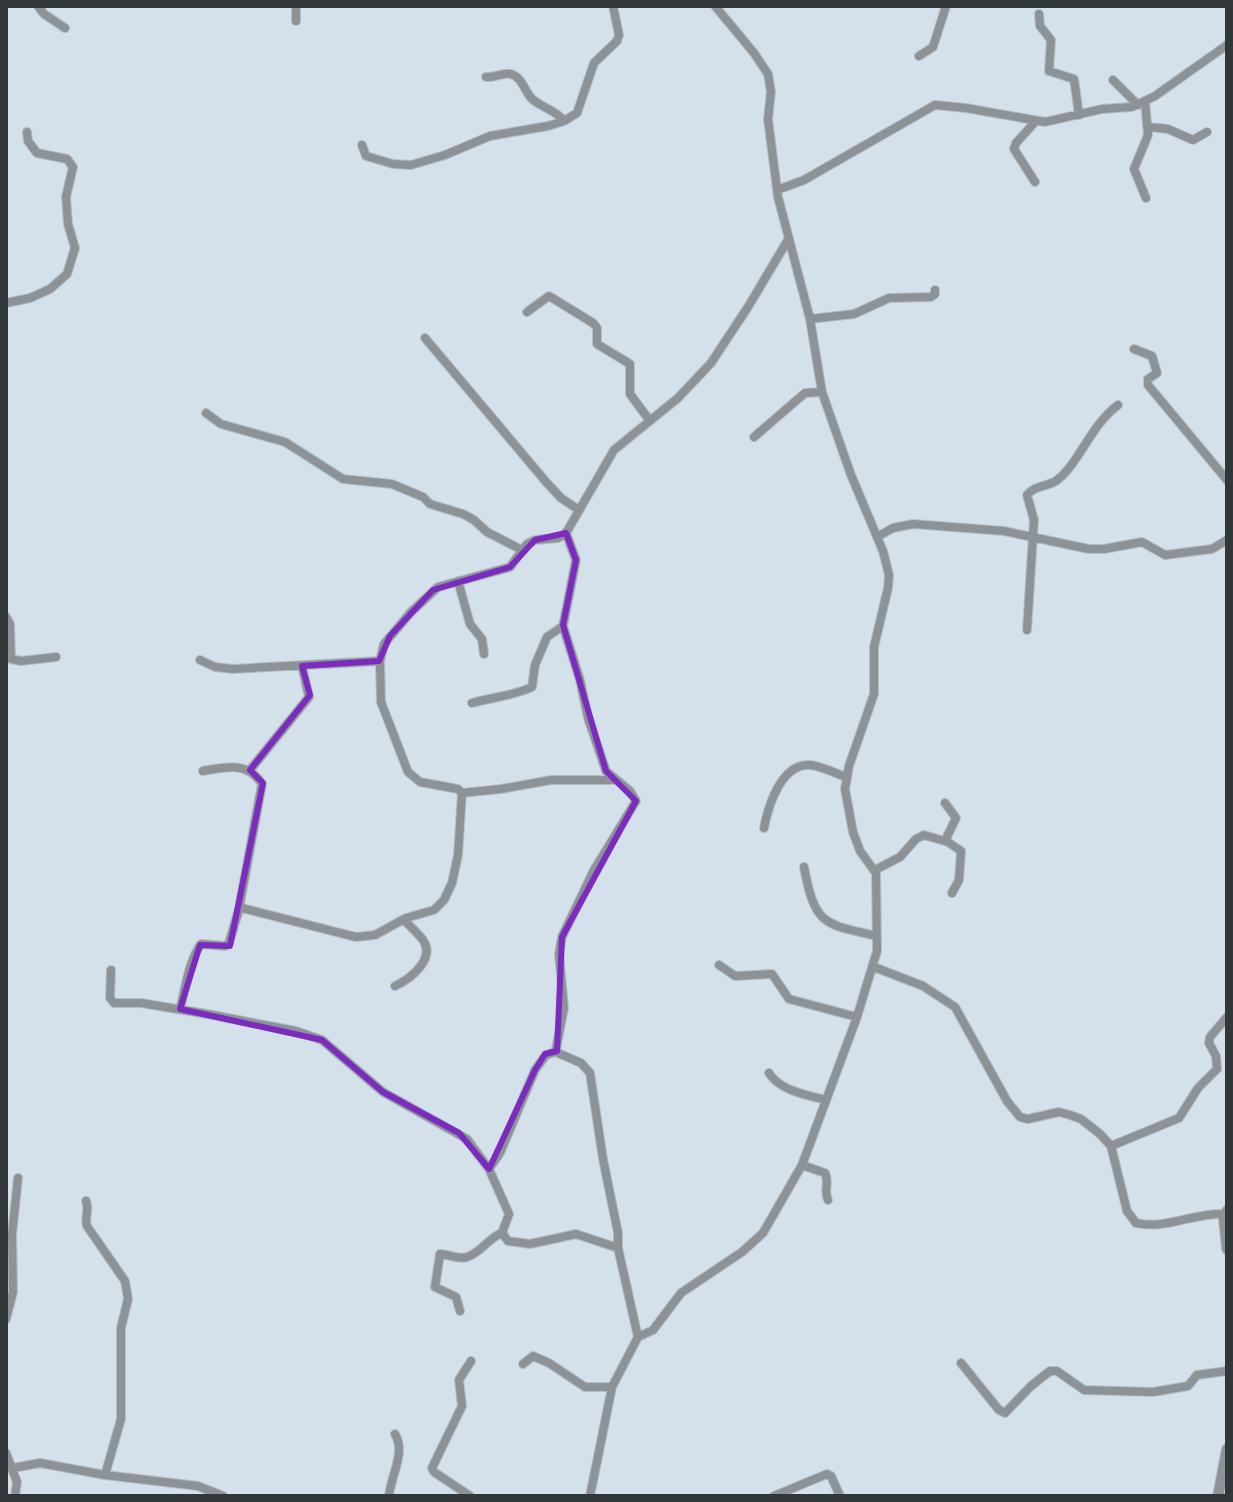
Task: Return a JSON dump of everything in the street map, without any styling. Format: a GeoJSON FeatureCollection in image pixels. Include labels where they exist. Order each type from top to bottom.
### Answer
{"type":"FeatureCollection","features":[{"type":"Feature","properties":{"kind":"street"},"geometry":{"type":"LineString","coordinates":[[38,6],[44,14],[65,28]]}},
{"type":"Feature","properties":{"kind":"street"},"geometry":{"type":"LineString","coordinates":[[296,6],[296,21]]}},
{"type":"Feature","properties":{"kind":"street"},"geometry":{"type":"LineString","coordinates":[[362,145],[366,156],[393,164],[411,165],[490,136],[564,121],[577,113],[594,63],[617,41],[619,35],[613,6]]}},
{"type":"Feature","properties":{"kind":"street"},"geometry":{"type":"LineString","coordinates":[[638,1337],[648,1335],[662,1321],[681,1293],[742,1252],[763,1233],[802,1165],[874,967],[877,936],[875,870],[860,851],[845,789],[846,777],[873,699],[874,647],[888,588],[887,566],[822,392],[810,319],[777,190],[768,119],[771,92],[768,74],[715,6]]}},
{"type":"Feature","properties":{"kind":"street"},"geometry":{"type":"LineString","coordinates":[[919,56],[933,47],[946,6]]}},
{"type":"Feature","properties":{"kind":"street"},"geometry":{"type":"LineString","coordinates":[[1039,14],[1040,26],[1051,40],[1049,71],[1074,79],[1079,115]]}},
{"type":"Feature","properties":{"kind":"street"},"geometry":{"type":"LineString","coordinates":[[777,190],[814,175],[935,105],[1052,121],[1142,103],[1227,45]]}},
{"type":"Feature","properties":{"kind":"street"},"geometry":{"type":"LineString","coordinates":[[486,77],[493,78],[505,73],[514,76],[530,98],[564,121]]}},
{"type":"Feature","properties":{"kind":"street"},"geometry":{"type":"LineString","coordinates":[[1113,80],[1142,103],[1149,127],[1147,141],[1134,168],[1146,198]]}},
{"type":"Feature","properties":{"kind":"street"},"geometry":{"type":"LineString","coordinates":[[1035,182],[1014,149],[1036,121]]}},
{"type":"Feature","properties":{"kind":"street"},"geometry":{"type":"LineString","coordinates":[[1149,127],[1168,129],[1193,140],[1207,132]]}},
{"type":"Feature","properties":{"kind":"street"},"geometry":{"type":"LineString","coordinates":[[6,303],[30,298],[63,281],[75,251],[68,224],[66,197],[73,167],[67,159],[37,153],[28,141],[27,132]]}},
{"type":"Feature","properties":{"kind":"street"},"geometry":{"type":"LineString","coordinates":[[462,793],[458,789],[415,781],[408,772],[381,702],[380,661],[384,644],[433,590],[510,567],[522,550],[535,540],[558,538],[566,533],[614,450],[686,390],[711,363],[789,238]]}},
{"type":"Feature","properties":{"kind":"street"},"geometry":{"type":"LineString","coordinates":[[810,319],[854,314],[889,298],[934,296],[935,290]]}},
{"type":"Feature","properties":{"kind":"street"},"geometry":{"type":"LineString","coordinates":[[527,312],[549,296],[593,323],[597,328],[597,344],[630,364],[630,394],[650,421]]}},
{"type":"Feature","properties":{"kind":"street"},"geometry":{"type":"LineString","coordinates":[[425,338],[561,498],[579,510]]}},
{"type":"Feature","properties":{"kind":"street"},"geometry":{"type":"LineString","coordinates":[[1134,349],[1152,356],[1157,373],[1148,379],[1148,385],[1227,480]]}},
{"type":"Feature","properties":{"kind":"street"},"geometry":{"type":"LineString","coordinates":[[754,437],[805,393],[822,392]]}},
{"type":"Feature","properties":{"kind":"street"},"geometry":{"type":"LineString","coordinates":[[1027,630],[1034,538],[1033,511],[1027,495],[1029,491],[1056,480],[1100,420],[1118,405]]}},
{"type":"Feature","properties":{"kind":"street"},"geometry":{"type":"LineString","coordinates":[[206,413],[221,424],[285,442],[343,479],[392,484],[423,497],[430,504],[470,517],[487,532],[522,550]]}},
{"type":"Feature","properties":{"kind":"street"},"geometry":{"type":"LineString","coordinates":[[877,537],[893,528],[913,524],[992,529],[1089,549],[1142,542],[1165,555],[1212,549],[1227,540]]}},
{"type":"Feature","properties":{"kind":"street"},"geometry":{"type":"LineString","coordinates":[[557,1051],[564,1008],[559,954],[562,937],[594,870],[636,801],[630,791],[613,780],[600,757],[563,626],[576,560],[566,533]]}},
{"type":"Feature","properties":{"kind":"street"},"geometry":{"type":"LineString","coordinates":[[458,581],[470,624],[482,639],[484,654]]}},
{"type":"Feature","properties":{"kind":"street"},"geometry":{"type":"LineString","coordinates":[[6,617],[10,624],[11,659],[21,661],[56,657]]}},
{"type":"Feature","properties":{"kind":"street"},"geometry":{"type":"LineString","coordinates":[[472,703],[499,695],[512,695],[532,687],[535,665],[547,637],[563,626]]}},
{"type":"Feature","properties":{"kind":"street"},"geometry":{"type":"LineString","coordinates":[[200,660],[222,668],[380,661]]}},
{"type":"Feature","properties":{"kind":"street"},"geometry":{"type":"LineString","coordinates":[[250,770],[309,697],[302,666]]}},
{"type":"Feature","properties":{"kind":"street"},"geometry":{"type":"LineString","coordinates":[[764,828],[771,800],[792,770],[810,765],[846,777]]}},
{"type":"Feature","properties":{"kind":"street"},"geometry":{"type":"LineString","coordinates":[[180,1009],[190,967],[201,944],[225,946],[229,943],[240,906],[262,787],[260,779],[250,770],[230,766],[203,771]]}},
{"type":"Feature","properties":{"kind":"street"},"geometry":{"type":"LineString","coordinates":[[462,793],[551,780],[613,780]]}},
{"type":"Feature","properties":{"kind":"street"},"geometry":{"type":"LineString","coordinates":[[240,906],[356,937],[375,935],[404,920],[434,910],[448,893],[458,855],[462,793]]}},
{"type":"Feature","properties":{"kind":"street"},"geometry":{"type":"LineString","coordinates":[[945,803],[956,818],[945,841]]}},
{"type":"Feature","properties":{"kind":"street"},"geometry":{"type":"LineString","coordinates":[[875,870],[900,857],[919,837],[929,835],[960,849],[958,885],[952,893]]}},
{"type":"Feature","properties":{"kind":"street"},"geometry":{"type":"LineString","coordinates":[[804,867],[809,892],[821,918],[835,927],[877,936]]}},
{"type":"Feature","properties":{"kind":"street"},"geometry":{"type":"LineString","coordinates":[[395,986],[414,976],[426,952],[424,941],[404,920]]}},
{"type":"Feature","properties":{"kind":"street"},"geometry":{"type":"LineString","coordinates":[[719,965],[735,976],[772,974],[787,998],[857,1017]]}},
{"type":"Feature","properties":{"kind":"street"},"geometry":{"type":"LineString","coordinates":[[874,967],[923,986],[955,1007],[1007,1101],[1020,1117],[1028,1119],[1059,1112],[1091,1126],[1111,1146],[1127,1211],[1136,1223],[1159,1225],[1226,1213],[1227,1249]]}},
{"type":"Feature","properties":{"kind":"street"},"geometry":{"type":"LineString","coordinates":[[111,970],[110,998],[114,1003],[141,1003],[180,1009],[296,1031],[322,1040],[383,1092],[459,1133],[489,1169],[509,1214],[502,1233],[470,1257],[440,1254],[435,1287],[456,1297],[460,1311]]}},
{"type":"Feature","properties":{"kind":"street"},"geometry":{"type":"LineString","coordinates":[[1111,1146],[1174,1121],[1183,1114],[1192,1095],[1217,1069],[1217,1059],[1209,1039],[1227,1017]]}},
{"type":"Feature","properties":{"kind":"street"},"geometry":{"type":"LineString","coordinates":[[489,1169],[500,1153],[535,1070],[546,1055],[557,1051]]}},
{"type":"Feature","properties":{"kind":"street"},"geometry":{"type":"LineString","coordinates":[[557,1051],[581,1063],[590,1073],[618,1248],[638,1337],[612,1387],[590,1496]]}},
{"type":"Feature","properties":{"kind":"street"},"geometry":{"type":"LineString","coordinates":[[769,1073],[775,1081],[794,1091],[826,1100]]}},
{"type":"Feature","properties":{"kind":"street"},"geometry":{"type":"LineString","coordinates":[[802,1165],[825,1173],[828,1200]]}},
{"type":"Feature","properties":{"kind":"street"},"geometry":{"type":"LineString","coordinates":[[6,1319],[13,1292],[12,1235],[18,1178]]}},
{"type":"Feature","properties":{"kind":"street"},"geometry":{"type":"LineString","coordinates":[[86,1201],[87,1226],[125,1281],[128,1299],[121,1328],[121,1419],[105,1475]]}},
{"type":"Feature","properties":{"kind":"street"},"geometry":{"type":"LineString","coordinates":[[502,1233],[508,1241],[520,1244],[576,1234],[618,1248]]}},
{"type":"Feature","properties":{"kind":"street"},"geometry":{"type":"LineString","coordinates":[[523,1364],[533,1356],[585,1387],[612,1387]]}},
{"type":"Feature","properties":{"kind":"street"},"geometry":{"type":"LineString","coordinates":[[470,1496],[432,1468],[462,1406],[459,1380],[471,1361]]}},
{"type":"Feature","properties":{"kind":"street"},"geometry":{"type":"LineString","coordinates":[[961,1363],[999,1410],[1005,1413],[1050,1371],[1057,1371],[1084,1390],[1153,1392],[1188,1386],[1199,1375],[1227,1371]]}},
{"type":"Feature","properties":{"kind":"street"},"geometry":{"type":"LineString","coordinates":[[389,1496],[390,1481],[401,1450],[395,1434]]}},
{"type":"Feature","properties":{"kind":"street"},"geometry":{"type":"LineString","coordinates":[[1218,1496],[1225,1474],[1227,1449]]}},
{"type":"Feature","properties":{"kind":"street"},"geometry":{"type":"LineString","coordinates":[[6,1453],[17,1482],[15,1496]]}},
{"type":"Feature","properties":{"kind":"street"},"geometry":{"type":"LineString","coordinates":[[13,1468],[40,1463],[105,1475],[198,1486],[223,1496]]}},
{"type":"Feature","properties":{"kind":"street"},"geometry":{"type":"LineString","coordinates":[[774,1496],[827,1474],[840,1496]]}},
{"type":"Feature","properties":{"kind":"highlighted area"},"geometry":{"type":"Polygon","coordinates":[[[566,533],[576,560],[563,625],[606,771],[636,801],[562,937],[557,1051],[545,1054],[535,1070],[489,1169],[459,1133],[383,1092],[322,1040],[180,1009],[200,945],[230,946],[263,783],[250,770],[310,695],[302,666],[379,661],[390,636],[433,590],[510,567],[535,540],[566,533]]]}}]}
